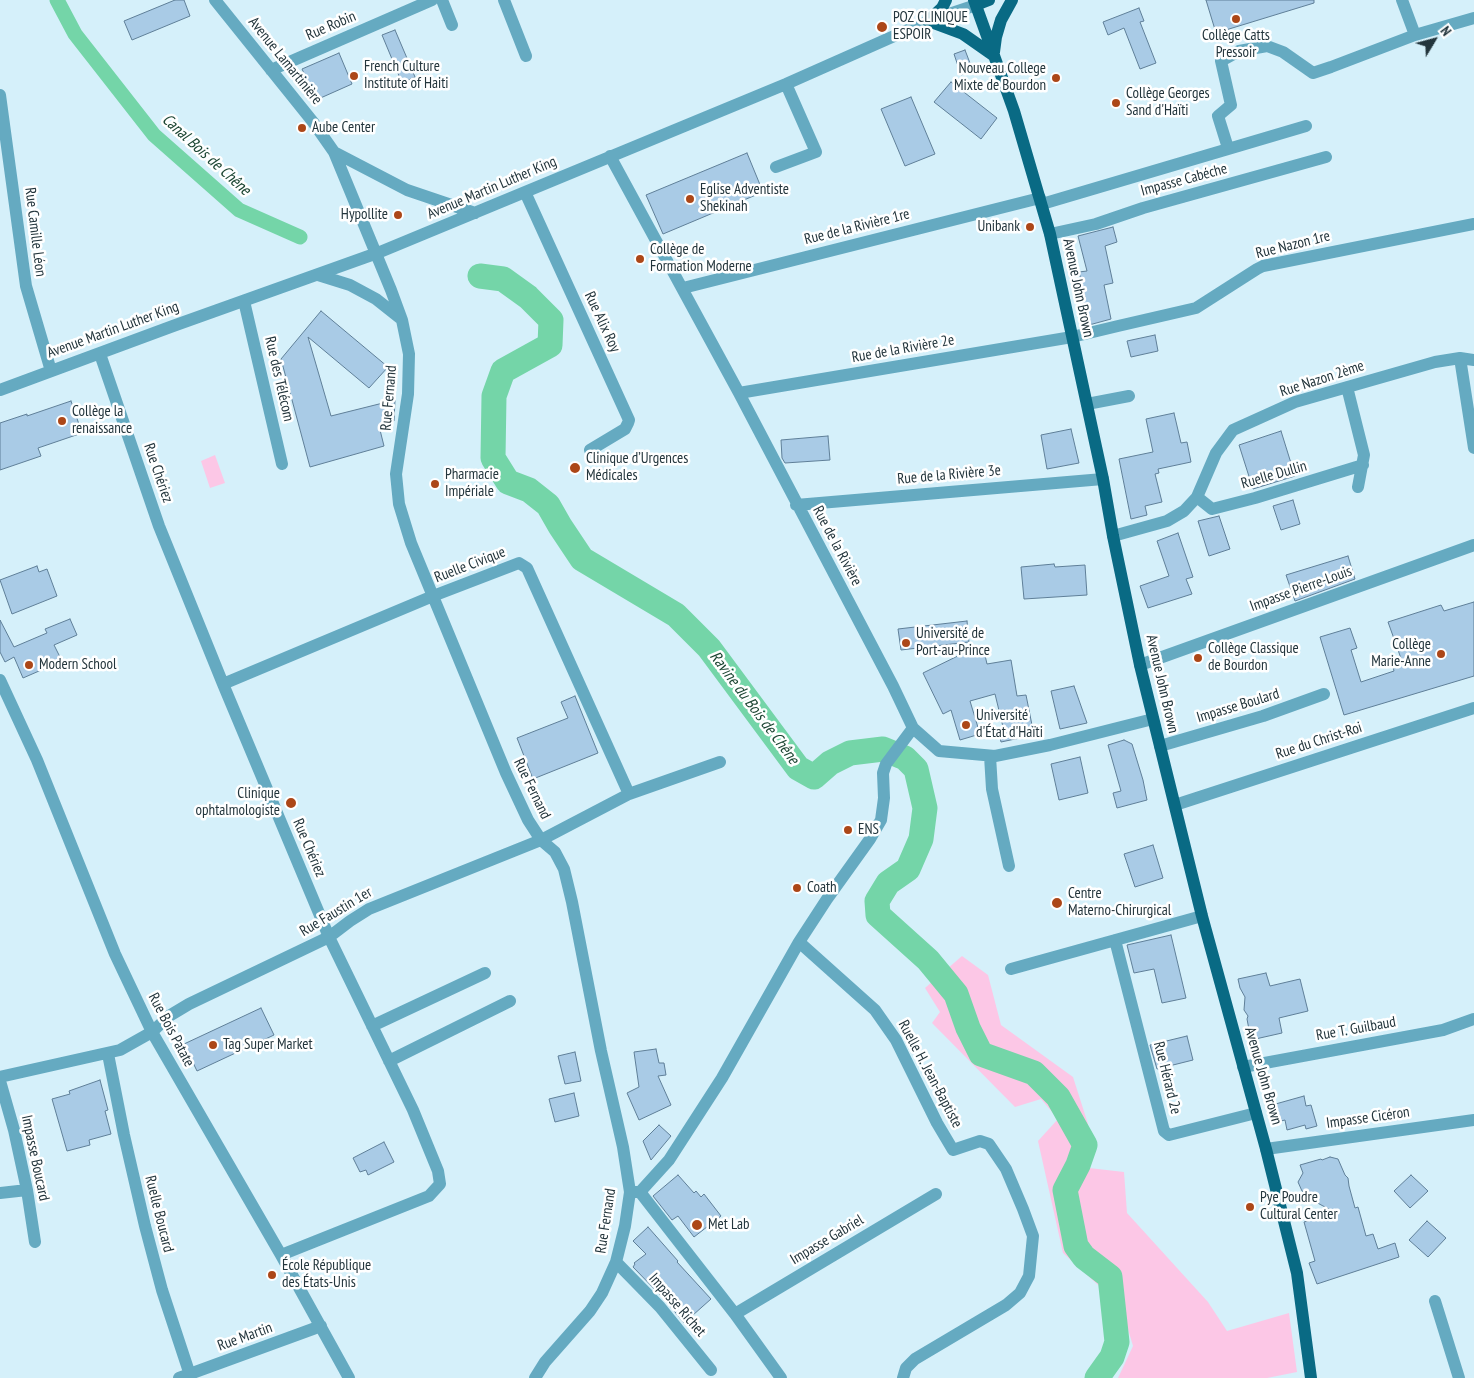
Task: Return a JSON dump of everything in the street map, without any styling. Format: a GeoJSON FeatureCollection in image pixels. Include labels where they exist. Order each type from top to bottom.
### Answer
{"type":"FeatureCollection","features":[{"type":"Feature","properties":{"kind":"main road"},"geometry":{"type":"LineString","coordinates":[[946,0],[942,8],[928,20],[963,34],[993,55],[1001,20],[1012,0]]}},
{"type":"Feature","properties":{"kind":"main road","name":"Avenue Martin Luther King"},"geometry":{"type":"LineString","coordinates":[[975,3],[989,0]]}},
{"type":"Feature","properties":{"kind":"main road","name":"Avenue John Brown"},"geometry":{"type":"LineString","coordinates":[[975,3],[1014,111],[1050,234],[1104,479],[1113,536],[1140,665],[1202,916],[1266,1149],[1297,1274],[1311,1378]]}},
{"type":"Feature","properties":{"kind":"street","name":"Avenue Lamartinière"},"geometry":{"type":"LineString","coordinates":[[215,0],[313,122],[334,152],[376,254]]}},
{"type":"Feature","properties":{"kind":"street","name":"Rue Robin"},"geometry":{"type":"LineString","coordinates":[[271,70],[432,0]]}},
{"type":"Feature","properties":{"kind":"street"},"geometry":{"type":"LineString","coordinates":[[442,0],[452,25]]}},
{"type":"Feature","properties":{"kind":"street"},"geometry":{"type":"LineString","coordinates":[[504,0],[526,56]]}},
{"type":"Feature","properties":{"kind":"street"},"geometry":{"type":"LineString","coordinates":[[1402,0],[1415,35]]}},
{"type":"Feature","properties":{"kind":"street","name":"Avenue Martin Luther King"},"geometry":{"type":"LineString","coordinates":[[0,390],[376,254],[786,84],[928,20],[975,3]]}},
{"type":"Feature","properties":{"kind":"street"},"geometry":{"type":"LineString","coordinates":[[1228,148],[1218,116],[1231,105],[1221,61],[1239,50],[1267,46],[1283,52],[1313,73],[1331,68],[1415,35],[1474,18]]}},
{"type":"Feature","properties":{"kind":"street"},"geometry":{"type":"LineString","coordinates":[[776,168],[816,152],[786,84]]}},
{"type":"Feature","properties":{"kind":"street","name":"Rue Camille Léon"},"geometry":{"type":"LineString","coordinates":[[0,95],[26,286],[51,371]]}},
{"type":"Feature","properties":{"kind":"street","name":"Rue de la Rivière 1re"},"geometry":{"type":"LineString","coordinates":[[682,288],[1041,201],[1306,126]]}},
{"type":"Feature","properties":{"kind":"street"},"geometry":{"type":"LineString","coordinates":[[334,152],[407,190],[475,213]]}},
{"type":"Feature","properties":{"kind":"street","name":"Rue de la Rivière"},"geometry":{"type":"LineString","coordinates":[[610,156],[739,393],[913,728],[939,751],[995,756],[1050,745],[1153,719]]}},
{"type":"Feature","properties":{"kind":"street","name":"Impasse Cabéche"},"geometry":{"type":"LineString","coordinates":[[1050,234],[1096,224],[1143,208],[1326,157]]}},
{"type":"Feature","properties":{"kind":"street","name":"Rue Alix Roy"},"geometry":{"type":"LineString","coordinates":[[525,192],[629,420],[624,428],[590,450]]}},
{"type":"Feature","properties":{"kind":"street","name":"Rue Nazon 1re"},"geometry":{"type":"LineString","coordinates":[[1072,336],[1196,308],[1264,266],[1474,224]]}},
{"type":"Feature","properties":{"kind":"street","name":"Rue Fernand"},"geometry":{"type":"LineString","coordinates":[[376,254],[402,320],[409,354],[408,394],[396,474],[398,504],[411,543],[506,773],[528,820],[540,840],[555,852],[564,869],[622,1146],[635,1192],[616,1262],[599,1298],[545,1362],[535,1378]]}},
{"type":"Feature","properties":{"kind":"street"},"geometry":{"type":"LineString","coordinates":[[318,275],[350,285],[368,294],[402,320]]}},
{"type":"Feature","properties":{"kind":"street","name":"Rue des Télécom"},"geometry":{"type":"LineString","coordinates":[[244,301],[282,464]]}},
{"type":"Feature","properties":{"kind":"street","name":"Rue de la Rivière 2e"},"geometry":{"type":"LineString","coordinates":[[739,393],[1072,336]]}},
{"type":"Feature","properties":{"kind":"street","name":"Rue Chériez"},"geometry":{"type":"LineString","coordinates":[[100,354],[158,526],[223,684],[328,937],[413,1110],[438,1171],[440,1184],[429,1196],[281,1255]]}},
{"type":"Feature","properties":{"kind":"street"},"geometry":{"type":"LineString","coordinates":[[1460,358],[1474,448]]}},
{"type":"Feature","properties":{"kind":"street","name":"Rue Nazon 2ème"},"geometry":{"type":"LineString","coordinates":[[1113,536],[1167,521],[1184,512],[1197,497],[1216,453],[1233,430],[1295,402],[1435,362],[1460,358],[1474,360]]}},
{"type":"Feature","properties":{"kind":"street"},"geometry":{"type":"LineString","coordinates":[[1347,387],[1364,455],[1358,487]]}},
{"type":"Feature","properties":{"kind":"street"},"geometry":{"type":"LineString","coordinates":[[1088,404],[1129,396]]}},
{"type":"Feature","properties":{"kind":"street","name":"Ruelle Dullin"},"geometry":{"type":"LineString","coordinates":[[1197,497],[1212,509],[1363,466]]}},
{"type":"Feature","properties":{"kind":"street","name":"Rue de la Rivière 3e"},"geometry":{"type":"LineString","coordinates":[[796,505],[1104,479]]}},
{"type":"Feature","properties":{"kind":"street","name":"Impasse Pierre-Louis"},"geometry":{"type":"LineString","coordinates":[[1140,665],[1474,545]]}},
{"type":"Feature","properties":{"kind":"street","name":"Ruelle Civique"},"geometry":{"type":"LineString","coordinates":[[223,684],[433,596],[520,564],[528,568],[629,794]]}},
{"type":"Feature","properties":{"kind":"street","name":"Rue Bois Patate"},"geometry":{"type":"LineString","coordinates":[[0,680],[37,760],[115,954],[152,1032],[281,1255],[348,1378]]}},
{"type":"Feature","properties":{"kind":"street","name":"Impasse Boulard"},"geometry":{"type":"LineString","coordinates":[[1160,746],[1263,716],[1324,694]]}},
{"type":"Feature","properties":{"kind":"street","name":"Rue du Christ-Roi"},"geometry":{"type":"LineString","coordinates":[[1175,805],[1474,708]]}},
{"type":"Feature","properties":{"kind":"street"},"geometry":{"type":"LineString","coordinates":[[781,1378],[735,1314],[635,1192],[669,1160],[722,1078],[799,942],[870,839],[881,820],[886,764],[913,728]]}},
{"type":"Feature","properties":{"kind":"street"},"geometry":{"type":"LineString","coordinates":[[990,756],[992,789],[1009,866]]}},
{"type":"Feature","properties":{"kind":"street","name":"Rue Faustin 1er"},"geometry":{"type":"LineString","coordinates":[[0,1077],[120,1050],[152,1032],[168,1016],[189,1004],[328,937],[369,909],[540,840],[629,794],[720,762]]}},
{"type":"Feature","properties":{"kind":"street"},"geometry":{"type":"LineString","coordinates":[[1011,969],[1202,916]]}},
{"type":"Feature","properties":{"kind":"street","name":"Rue Hérard 2e"},"geometry":{"type":"LineString","coordinates":[[1115,940],[1164,1131],[1169,1135],[1256,1113]]}},
{"type":"Feature","properties":{"kind":"street","name":"Ruelle H. Jean-Baptiste"},"geometry":{"type":"LineString","coordinates":[[799,942],[875,1010],[896,1040],[937,1123],[953,1150],[980,1141],[989,1144],[1006,1169],[1024,1209],[1033,1236],[1028,1276],[1020,1293],[1006,1305],[914,1359],[906,1368],[903,1378]]}},
{"type":"Feature","properties":{"kind":"street"},"geometry":{"type":"LineString","coordinates":[[372,1026],[484,973]]}},
{"type":"Feature","properties":{"kind":"street"},"geometry":{"type":"LineString","coordinates":[[389,1061],[510,1001]]}},
{"type":"Feature","properties":{"kind":"street","name":"Rue T. Guilbaud"},"geometry":{"type":"LineString","coordinates":[[1243,1067],[1443,1030],[1474,1020]]}},
{"type":"Feature","properties":{"kind":"street","name":"Ruelle Boucard"},"geometry":{"type":"LineString","coordinates":[[108,1054],[124,1136],[145,1226],[187,1377]]}},
{"type":"Feature","properties":{"kind":"street","name":"Impasse Boucard"},"geometry":{"type":"LineString","coordinates":[[0,1081],[14,1130],[27,1190],[35,1242]]}},
{"type":"Feature","properties":{"kind":"street","name":"Impasse Cicéron"},"geometry":{"type":"LineString","coordinates":[[1266,1149],[1474,1120]]}},
{"type":"Feature","properties":{"kind":"street"},"geometry":{"type":"LineString","coordinates":[[0,1193],[27,1190]]}},
{"type":"Feature","properties":{"kind":"street","name":"Impasse Gabriel"},"geometry":{"type":"LineString","coordinates":[[735,1314],[936,1194]]}},
{"type":"Feature","properties":{"kind":"street","name":"Impasse Richet"},"geometry":{"type":"LineString","coordinates":[[616,1262],[660,1307],[710,1370]]}},
{"type":"Feature","properties":{"kind":"street"},"geometry":{"type":"LineString","coordinates":[[1435,1301],[1460,1378]]}},
{"type":"Feature","properties":{"kind":"street","name":"Rue Martin"},"geometry":{"type":"LineString","coordinates":[[187,1377],[321,1326]]}},
{"type":"Feature","properties":{"kind":"shaded area"},"geometry":{"type":"Polygon","coordinates":[[[215,455],[225,483],[210,488],[201,461],[215,455]]]}},
{"type":"Feature","properties":{"kind":"shaded area"},"geometry":{"type":"Polygon","coordinates":[[[962,956],[988,975],[1001,1025],[1073,1077],[1088,1124],[1089,1168],[1124,1172],[1127,1213],[1208,1302],[1227,1331],[1289,1313],[1297,1372],[1267,1378],[1118,1378],[1133,1346],[1121,1306],[1063,1253],[1038,1141],[1058,1119],[1041,1099],[1015,1107],[932,1023],[940,1012],[925,988],[962,956]]]}},
{"type":"Feature","properties":{"kind":"building"},"geometry":{"type":"Polygon","coordinates":[[[175,0],[184,0],[190,16],[132,40],[124,21],[175,0]]]}},
{"type":"Feature","properties":{"kind":"building","name":"Collège Catts Pressoir"},"geometry":{"type":"Polygon","coordinates":[[[1206,0],[1314,0],[1314,3],[1216,33],[1206,0]]]}},
{"type":"Feature","properties":{"kind":"building"},"geometry":{"type":"Polygon","coordinates":[[[1139,8],[1144,21],[1140,22],[1156,63],[1140,69],[1124,28],[1108,35],[1103,22],[1139,8]]]}},
{"type":"Feature","properties":{"kind":"building"},"geometry":{"type":"Polygon","coordinates":[[[395,30],[415,77],[402,83],[382,35],[395,30]]]}},
{"type":"Feature","properties":{"kind":"building"},"geometry":{"type":"Polygon","coordinates":[[[965,50],[973,71],[961,75],[954,54],[965,50]]]}},
{"type":"Feature","properties":{"kind":"building"},"geometry":{"type":"Polygon","coordinates":[[[339,53],[352,84],[316,100],[302,69],[339,53]]]}},
{"type":"Feature","properties":{"kind":"building"},"geometry":{"type":"Polygon","coordinates":[[[951,82],[997,118],[981,139],[934,102],[951,82]]]}},
{"type":"Feature","properties":{"kind":"building"},"geometry":{"type":"Polygon","coordinates":[[[911,97],[935,154],[905,166],[881,109],[911,97]]]}},
{"type":"Feature","properties":{"kind":"building"},"geometry":{"type":"Polygon","coordinates":[[[747,153],[763,192],[663,234],[646,195],[747,153]]]}},
{"type":"Feature","properties":{"kind":"building"},"geometry":{"type":"Polygon","coordinates":[[[1113,227],[1117,242],[1105,246],[1113,283],[1104,285],[1111,319],[1089,325],[1081,298],[1085,297],[1079,272],[1087,271],[1078,236],[1113,227]]]}},
{"type":"Feature","properties":{"kind":"building"},"geometry":{"type":"Polygon","coordinates":[[[321,311],[388,367],[369,388],[308,337],[331,416],[395,400],[394,421],[379,426],[384,446],[310,467],[281,359],[321,311]]]}},
{"type":"Feature","properties":{"kind":"building"},"geometry":{"type":"Polygon","coordinates":[[[1155,335],[1158,351],[1131,357],[1127,341],[1155,335]]]}},
{"type":"Feature","properties":{"kind":"building"},"geometry":{"type":"Polygon","coordinates":[[[71,401],[82,433],[38,448],[41,456],[0,470],[0,423],[71,401]]]}},
{"type":"Feature","properties":{"kind":"building"},"geometry":{"type":"Polygon","coordinates":[[[1174,413],[1181,443],[1187,442],[1191,462],[1158,469],[1159,473],[1155,474],[1162,502],[1145,506],[1147,515],[1131,519],[1119,459],[1153,452],[1146,419],[1174,413]]]}},
{"type":"Feature","properties":{"kind":"building"},"geometry":{"type":"Polygon","coordinates":[[[1071,429],[1079,463],[1047,469],[1041,435],[1071,429]]]}},
{"type":"Feature","properties":{"kind":"building"},"geometry":{"type":"Polygon","coordinates":[[[1281,431],[1295,476],[1253,489],[1239,445],[1281,431]]]}},
{"type":"Feature","properties":{"kind":"building"},"geometry":{"type":"Polygon","coordinates":[[[828,436],[830,460],[785,463],[782,458],[781,440],[828,436]]]}},
{"type":"Feature","properties":{"kind":"building"},"geometry":{"type":"Polygon","coordinates":[[[1293,500],[1300,524],[1281,530],[1273,506],[1293,500]]]}},
{"type":"Feature","properties":{"kind":"building"},"geometry":{"type":"Polygon","coordinates":[[[1219,516],[1230,549],[1209,556],[1198,521],[1219,516]]]}},
{"type":"Feature","properties":{"kind":"building"},"geometry":{"type":"Polygon","coordinates":[[[1178,533],[1193,577],[1186,579],[1192,594],[1148,608],[1140,586],[1169,576],[1157,541],[1178,533]]]}},
{"type":"Feature","properties":{"kind":"building"},"geometry":{"type":"Polygon","coordinates":[[[1348,556],[1355,579],[1295,601],[1286,575],[1348,556]]]}},
{"type":"Feature","properties":{"kind":"building"},"geometry":{"type":"Polygon","coordinates":[[[1054,564],[1055,567],[1085,565],[1087,595],[1024,599],[1021,567],[1054,564]]]}},
{"type":"Feature","properties":{"kind":"building"},"geometry":{"type":"Polygon","coordinates":[[[37,566],[39,572],[47,569],[57,596],[12,614],[0,580],[37,566]]]}},
{"type":"Feature","properties":{"kind":"building"},"geometry":{"type":"Polygon","coordinates":[[[1474,602],[1474,676],[1344,715],[1320,637],[1350,628],[1357,648],[1351,650],[1361,682],[1394,671],[1393,667],[1403,664],[1388,622],[1441,605],[1444,611],[1474,602]]]}},
{"type":"Feature","properties":{"kind":"building"},"geometry":{"type":"Polygon","coordinates":[[[70,619],[77,635],[54,645],[62,661],[23,678],[14,657],[5,662],[0,652],[0,620],[14,647],[47,633],[45,629],[70,619]]]}},
{"type":"Feature","properties":{"kind":"building"},"geometry":{"type":"Polygon","coordinates":[[[967,621],[969,642],[901,650],[898,629],[967,621]]]}},
{"type":"Feature","properties":{"kind":"building"},"geometry":{"type":"Polygon","coordinates":[[[970,650],[970,655],[984,651],[987,664],[1011,660],[1017,696],[1026,695],[1034,735],[1001,742],[998,728],[1003,727],[995,694],[970,701],[980,734],[960,740],[951,710],[943,714],[923,673],[970,650]]]}},
{"type":"Feature","properties":{"kind":"building"},"geometry":{"type":"Polygon","coordinates":[[[1074,686],[1087,723],[1060,729],[1051,691],[1074,686]]]}},
{"type":"Feature","properties":{"kind":"building"},"geometry":{"type":"Polygon","coordinates":[[[575,696],[598,753],[533,779],[517,738],[568,718],[561,702],[575,696]]]}},
{"type":"Feature","properties":{"kind":"building"},"geometry":{"type":"Polygon","coordinates":[[[1124,740],[1132,744],[1147,800],[1117,808],[1113,793],[1121,791],[1108,745],[1124,740]]]}},
{"type":"Feature","properties":{"kind":"building"},"geometry":{"type":"Polygon","coordinates":[[[1080,757],[1088,793],[1059,800],[1051,764],[1080,757]]]}},
{"type":"Feature","properties":{"kind":"building"},"geometry":{"type":"Polygon","coordinates":[[[1153,845],[1163,878],[1135,887],[1124,854],[1153,845]]]}},
{"type":"Feature","properties":{"kind":"building"},"geometry":{"type":"Polygon","coordinates":[[[1171,935],[1186,998],[1162,1003],[1154,969],[1134,973],[1127,945],[1171,935]]]}},
{"type":"Feature","properties":{"kind":"building"},"geometry":{"type":"Polygon","coordinates":[[[1266,973],[1270,986],[1300,979],[1308,1011],[1279,1018],[1282,1033],[1251,1040],[1248,1016],[1244,1010],[1245,997],[1238,979],[1266,973]]]}},
{"type":"Feature","properties":{"kind":"building"},"geometry":{"type":"Polygon","coordinates":[[[261,1008],[274,1035],[197,1071],[184,1044],[261,1008]]]}},
{"type":"Feature","properties":{"kind":"building"},"geometry":{"type":"Polygon","coordinates":[[[1187,1036],[1193,1060],[1157,1069],[1150,1045],[1187,1036]]]}},
{"type":"Feature","properties":{"kind":"building"},"geometry":{"type":"Polygon","coordinates":[[[656,1049],[659,1063],[664,1063],[666,1075],[658,1076],[671,1105],[639,1120],[627,1093],[639,1087],[634,1052],[656,1049]]]}},
{"type":"Feature","properties":{"kind":"building"},"geometry":{"type":"Polygon","coordinates":[[[575,1052],[581,1081],[565,1084],[558,1056],[575,1052]]]}},
{"type":"Feature","properties":{"kind":"building"},"geometry":{"type":"Polygon","coordinates":[[[100,1080],[108,1110],[105,1111],[111,1134],[89,1140],[90,1145],[67,1151],[52,1099],[70,1094],[69,1091],[100,1080]]]}},
{"type":"Feature","properties":{"kind":"building"},"geometry":{"type":"Polygon","coordinates":[[[574,1093],[579,1116],[555,1122],[549,1099],[574,1093]]]}},
{"type":"Feature","properties":{"kind":"building"},"geometry":{"type":"Polygon","coordinates":[[[1304,1096],[1306,1106],[1311,1105],[1317,1126],[1306,1129],[1305,1125],[1287,1130],[1285,1120],[1277,1122],[1272,1105],[1304,1096]]]}},
{"type":"Feature","properties":{"kind":"building"},"geometry":{"type":"Polygon","coordinates":[[[659,1125],[671,1136],[651,1160],[643,1141],[659,1125]]]}},
{"type":"Feature","properties":{"kind":"building"},"geometry":{"type":"Polygon","coordinates":[[[384,1142],[394,1162],[368,1175],[366,1170],[360,1172],[353,1158],[384,1142]]]}},
{"type":"Feature","properties":{"kind":"building"},"geometry":{"type":"Polygon","coordinates":[[[1330,1157],[1338,1159],[1348,1178],[1355,1208],[1358,1207],[1366,1236],[1373,1234],[1378,1249],[1395,1243],[1399,1257],[1317,1284],[1309,1263],[1315,1261],[1304,1222],[1336,1213],[1312,1200],[1312,1195],[1302,1191],[1298,1182],[1303,1173],[1300,1165],[1330,1157]]]}},
{"type":"Feature","properties":{"kind":"building"},"geometry":{"type":"Polygon","coordinates":[[[678,1175],[694,1193],[696,1191],[701,1197],[704,1194],[721,1216],[694,1237],[678,1216],[672,1220],[653,1196],[678,1175]]]}},
{"type":"Feature","properties":{"kind":"building"},"geometry":{"type":"Polygon","coordinates":[[[1411,1175],[1428,1191],[1410,1208],[1394,1191],[1411,1175]]]}},
{"type":"Feature","properties":{"kind":"building"},"geometry":{"type":"Polygon","coordinates":[[[1427,1221],[1446,1238],[1428,1257],[1409,1240],[1427,1221]]]}},
{"type":"Feature","properties":{"kind":"building"},"geometry":{"type":"Polygon","coordinates":[[[648,1227],[711,1299],[684,1323],[666,1301],[633,1267],[634,1263],[646,1254],[633,1241],[648,1227]]]}},
{"type":"Feature","properties":{"kind":"waterway","name":"Canal Bois de Chêne"},"geometry":{"type":"LineString","coordinates":[[57,0],[75,34],[154,135],[239,210],[300,237]]}},
{"type":"Feature","properties":{"kind":"waterway","name":"Ravine du Bois de Chêne"},"geometry":{"type":"LineString","coordinates":[[480,276],[503,279],[528,297],[551,320],[550,345],[503,371],[494,396],[493,458],[508,482],[529,490],[548,505],[582,559],[676,615],[709,648],[798,768],[814,777],[830,763],[850,753],[883,749],[905,758],[916,769],[925,808],[921,839],[908,869],[888,883],[877,901],[878,915],[928,960],[956,994],[968,1028],[981,1054],[1034,1073],[1058,1097],[1085,1145],[1078,1165],[1065,1190],[1076,1246],[1084,1257],[1110,1277],[1117,1342],[1112,1357],[1097,1378]]}},
{"type":"Feature","properties":{"kind":"place","name":"Collège Catts Pressoir"},"geometry":{"type":"Point","coordinates":[1236,19]}},
{"type":"Feature","properties":{"kind":"place","name":"POZ CLINIQUE ESPOIR"},"geometry":{"type":"Point","coordinates":[882,27]}},
{"type":"Feature","properties":{"kind":"place","name":"French Culture Institute of Haiti"},"geometry":{"type":"Point","coordinates":[354,76]}},
{"type":"Feature","properties":{"kind":"place","name":"Nouveau College Mixte de Bourdon"},"geometry":{"type":"Point","coordinates":[1056,78]}},
{"type":"Feature","properties":{"kind":"place","name":"Collège Georges Sand d'Haïti"},"geometry":{"type":"Point","coordinates":[1116,103]}},
{"type":"Feature","properties":{"kind":"place","name":"Aube Center"},"geometry":{"type":"Point","coordinates":[302,128]}},
{"type":"Feature","properties":{"kind":"place","name":"Eglise Adventiste Shekinah"},"geometry":{"type":"Point","coordinates":[690,199]}},
{"type":"Feature","properties":{"kind":"place","name":"Hypollite"},"geometry":{"type":"Point","coordinates":[398,215]}},
{"type":"Feature","properties":{"kind":"place","name":"Unibank"},"geometry":{"type":"Point","coordinates":[1030,227]}},
{"type":"Feature","properties":{"kind":"place","name":"Collège de Formation Moderne"},"geometry":{"type":"Point","coordinates":[640,259]}},
{"type":"Feature","properties":{"kind":"place","name":"Collège la renaissance"},"geometry":{"type":"Point","coordinates":[62,421]}},
{"type":"Feature","properties":{"kind":"place","name":"Clinique d’Urgences Médicales"},"geometry":{"type":"Point","coordinates":[575,468]}},
{"type":"Feature","properties":{"kind":"place","name":"Pharmacie Impériale"},"geometry":{"type":"Point","coordinates":[435,484]}},
{"type":"Feature","properties":{"kind":"place","name":"Université de Port-au-Prince"},"geometry":{"type":"Point","coordinates":[906,643]}},
{"type":"Feature","properties":{"kind":"place","name":"Collège Marie-Anne"},"geometry":{"type":"Point","coordinates":[1441,654]}},
{"type":"Feature","properties":{"kind":"place","name":"Collège Classique de Bourdon"},"geometry":{"type":"Point","coordinates":[1198,658]}},
{"type":"Feature","properties":{"kind":"place","name":"Modern School"},"geometry":{"type":"Point","coordinates":[29,665]}},
{"type":"Feature","properties":{"kind":"place","name":"Université d'État d'Haïti"},"geometry":{"type":"Point","coordinates":[966,725]}},
{"type":"Feature","properties":{"kind":"place","name":"Clinique ophtalmologiste"},"geometry":{"type":"Point","coordinates":[291,803]}},
{"type":"Feature","properties":{"kind":"place","name":"ENS"},"geometry":{"type":"Point","coordinates":[848,830]}},
{"type":"Feature","properties":{"kind":"place","name":"Coath"},"geometry":{"type":"Point","coordinates":[797,888]}},
{"type":"Feature","properties":{"kind":"place","name":"Centre Materno-Chirurgical"},"geometry":{"type":"Point","coordinates":[1057,903]}},
{"type":"Feature","properties":{"kind":"place","name":"Tag Super Market"},"geometry":{"type":"Point","coordinates":[213,1045]}},
{"type":"Feature","properties":{"kind":"place","name":"Pye Poudre Cultural Center"},"geometry":{"type":"Point","coordinates":[1250,1207]}},
{"type":"Feature","properties":{"kind":"place","name":"Met Lab"},"geometry":{"type":"Point","coordinates":[697,1225]}},
{"type":"Feature","properties":{"kind":"place","name":"École République des États-Unis"},"geometry":{"type":"Point","coordinates":[272,1275]}}]}
